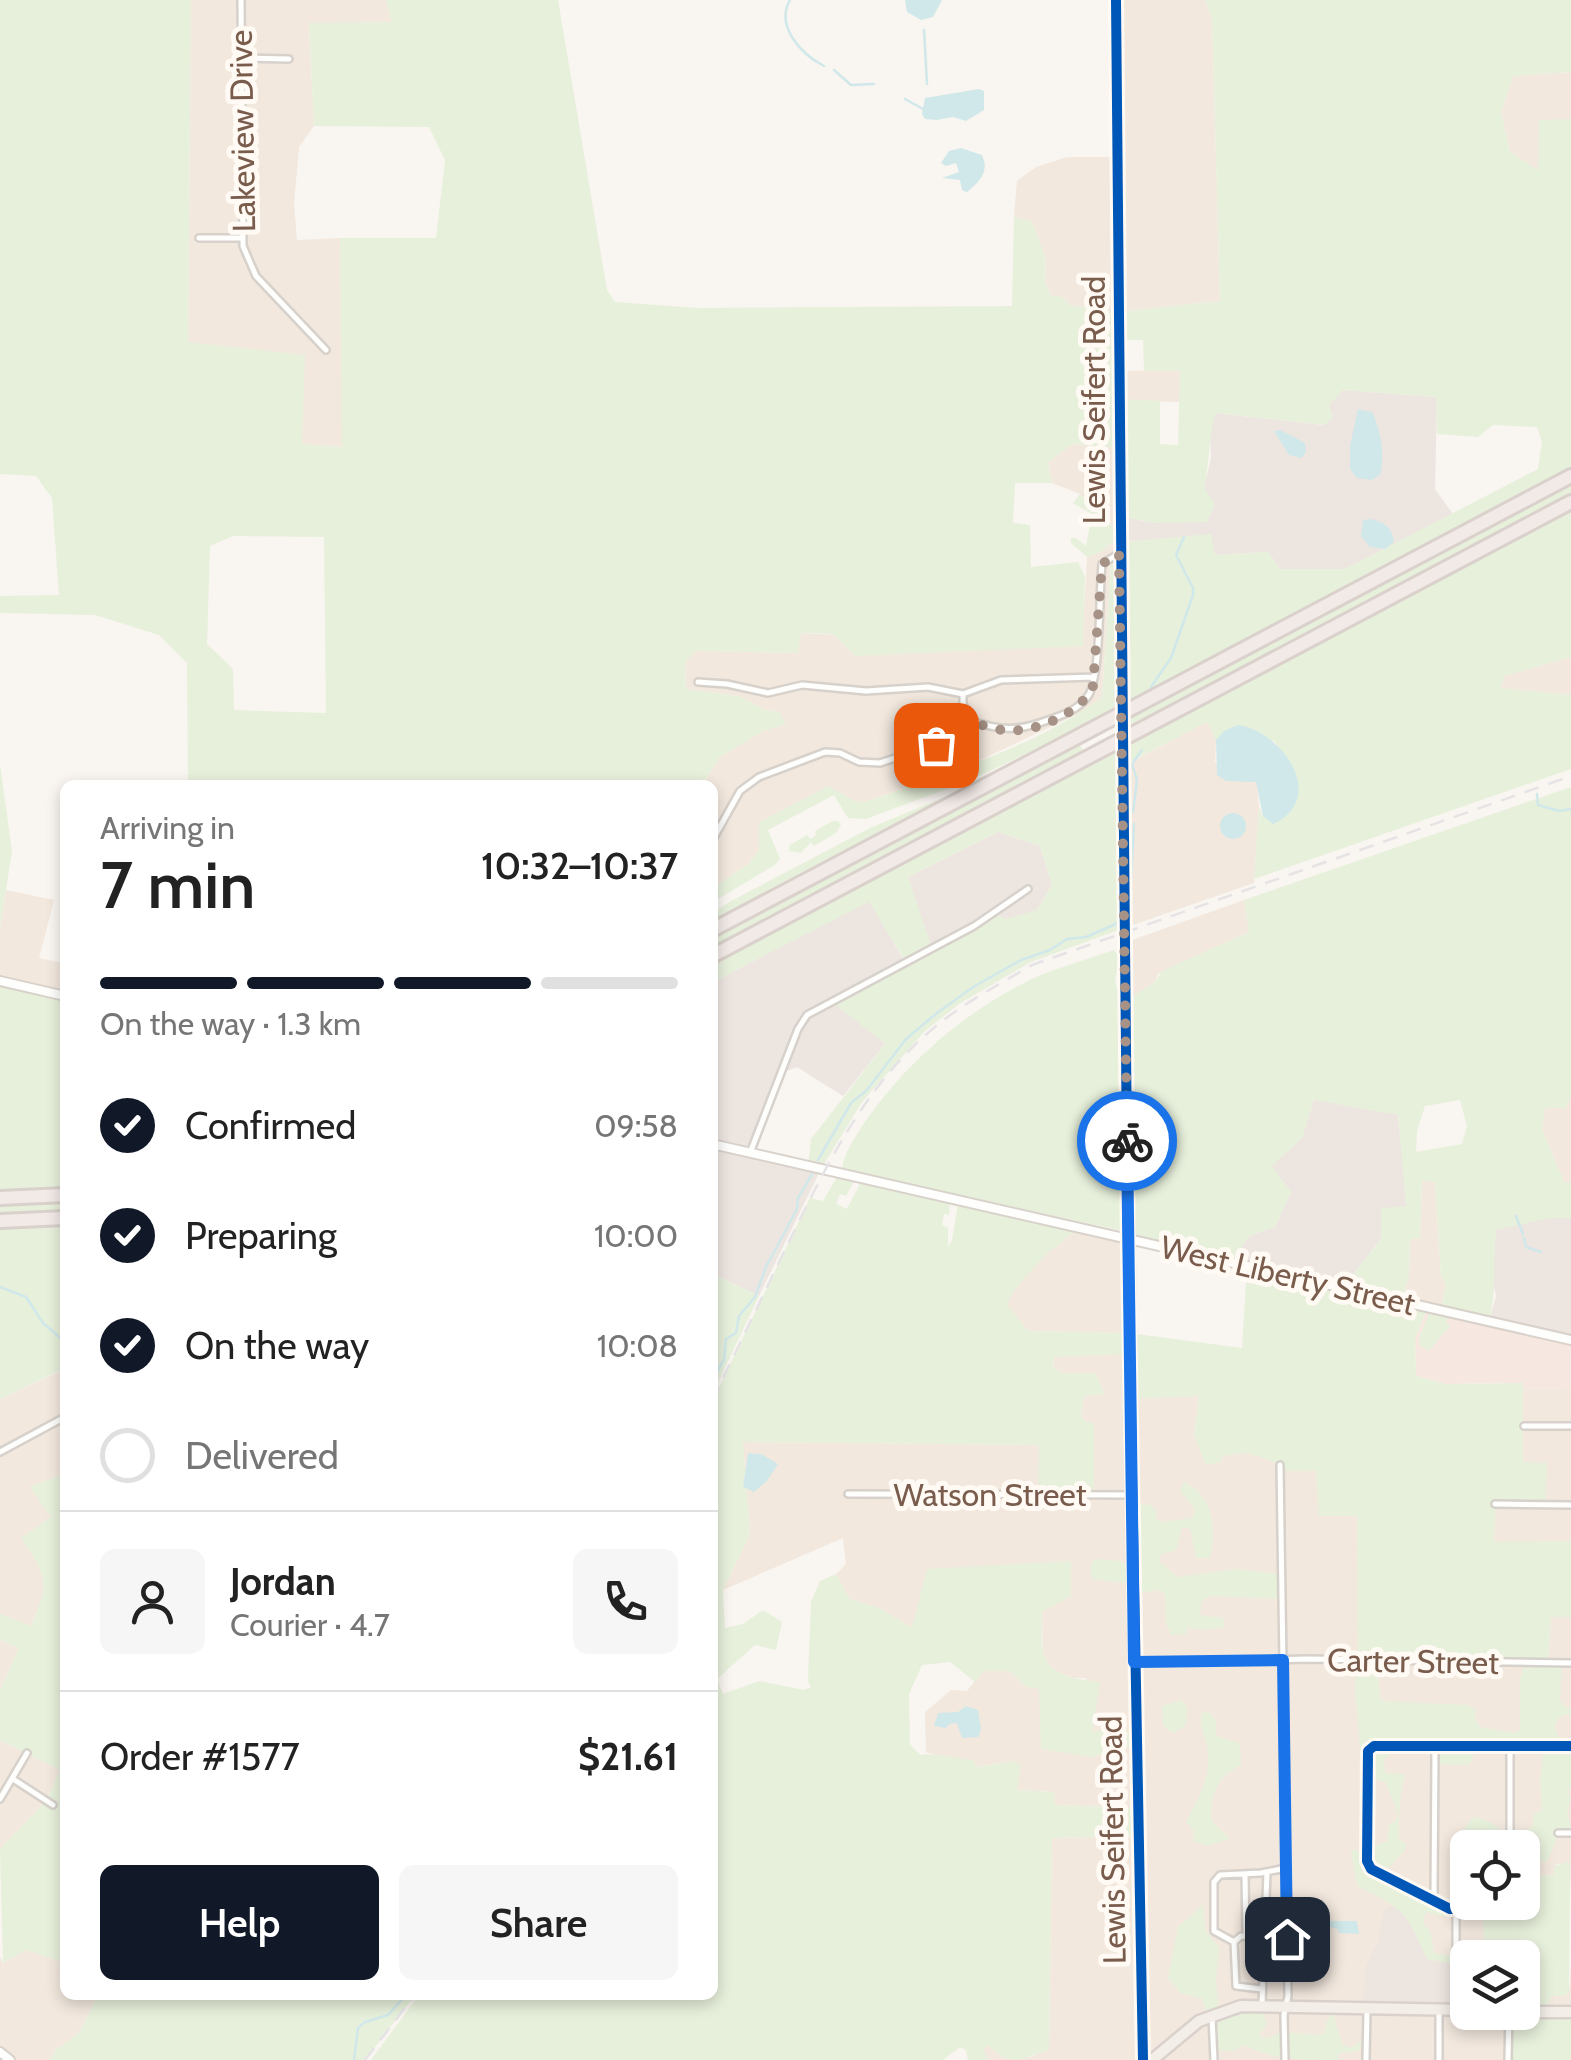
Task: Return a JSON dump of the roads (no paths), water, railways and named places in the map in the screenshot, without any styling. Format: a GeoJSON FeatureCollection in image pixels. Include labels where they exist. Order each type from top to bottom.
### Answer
{"type":"FeatureCollection","features":[{"type":"Feature","properties":{"kind":"highway"},"geometry":{"type":"LineString","coordinates":[[718,927],[1571,476]]}},
{"type":"Feature","properties":{"kind":"highway"},"geometry":{"type":"LineString","coordinates":[[718,953],[1571,502]]}},
{"type":"Feature","properties":{"kind":"highway"},"geometry":{"type":"LineString","coordinates":[[0,1198],[60,1195]]}},
{"type":"Feature","properties":{"kind":"highway"},"geometry":{"type":"LineString","coordinates":[[0,1221],[60,1218]]}},
{"type":"Feature","properties":{"kind":"main road"},"geometry":{"type":"LineString","coordinates":[[1152,2060],[1186,2028],[1212,2014],[1241,2006],[1450,2009]]}},
{"type":"Feature","properties":{"kind":"main road"},"geometry":{"type":"LineString","coordinates":[[1540,2012],[1571,2012]]}},
{"type":"Feature","properties":{"kind":"street","name":"Lakeview Drive"},"geometry":{"type":"LineString","coordinates":[[241,0],[245,255],[256,276],[326,350]]}},
{"type":"Feature","properties":{"kind":"street","name":"Lewis Seifert Road"},"geometry":{"type":"LineString","coordinates":[[1116,0],[1119,554],[1142,2060]]}},
{"type":"Feature","properties":{"kind":"street"},"geometry":{"type":"LineString","coordinates":[[241,58],[289,58]]}},
{"type":"Feature","properties":{"kind":"street"},"geometry":{"type":"LineString","coordinates":[[200,238],[242,238]]}},
{"type":"Feature","properties":{"kind":"street"},"geometry":{"type":"LineString","coordinates":[[963,694],[963,704],[972,722],[1007,731],[1051,720],[1083,702],[1092,690],[1094,677],[1102,564],[1119,554]]}},
{"type":"Feature","properties":{"kind":"street"},"geometry":{"type":"LineString","coordinates":[[698,682],[768,693],[797,686],[866,691],[928,687],[963,694],[1001,680],[1094,677]]}},
{"type":"Feature","properties":{"kind":"street"},"geometry":{"type":"LineString","coordinates":[[718,831],[740,790],[759,777],[825,752],[859,762],[880,763],[942,743],[972,722]]}},
{"type":"Feature","properties":{"kind":"street"},"geometry":{"type":"LineString","coordinates":[[750,1152],[806,1017],[974,926],[1028,889]]}},
{"type":"Feature","properties":{"kind":"street"},"geometry":{"type":"LineString","coordinates":[[0,981],[60,995]]}},
{"type":"Feature","properties":{"kind":"street","name":"West Liberty Street"},"geometry":{"type":"LineString","coordinates":[[718,1145],[1571,1340]]}},
{"type":"Feature","properties":{"kind":"street"},"geometry":{"type":"LineString","coordinates":[[0,1452],[60,1420]]}},
{"type":"Feature","properties":{"kind":"street"},"geometry":{"type":"LineString","coordinates":[[1524,1426],[1571,1426]]}},
{"type":"Feature","properties":{"kind":"street"},"geometry":{"type":"LineString","coordinates":[[1280,1466],[1285,2060]]}},
{"type":"Feature","properties":{"kind":"street","name":"Watson Street"},"geometry":{"type":"LineString","coordinates":[[848,1494],[1131,1495]]}},
{"type":"Feature","properties":{"kind":"street"},"geometry":{"type":"LineString","coordinates":[[1495,1504],[1571,1505]]}},
{"type":"Feature","properties":{"kind":"street","name":"Carter Street"},"geometry":{"type":"LineString","coordinates":[[1134,1662],[1571,1663]]}},
{"type":"Feature","properties":{"kind":"street"},"geometry":{"type":"LineString","coordinates":[[1434,1900],[1435,1746]]}},
{"type":"Feature","properties":{"kind":"street"},"geometry":{"type":"LineString","coordinates":[[1510,1746],[1510,1830]]}},
{"type":"Feature","properties":{"kind":"street"},"geometry":{"type":"LineString","coordinates":[[1450,1907],[1368,1866],[1369,1748],[1571,1746]]}},
{"type":"Feature","properties":{"kind":"street"},"geometry":{"type":"LineString","coordinates":[[0,1798],[26,1753]]}},
{"type":"Feature","properties":{"kind":"street"},"geometry":{"type":"LineString","coordinates":[[14,1779],[54,1805]]}},
{"type":"Feature","properties":{"kind":"street"},"geometry":{"type":"LineString","coordinates":[[1558,1833],[1571,1833]]}},
{"type":"Feature","properties":{"kind":"street"},"geometry":{"type":"LineString","coordinates":[[1234,1942],[1214,1930],[1214,1882],[1220,1875],[1286,1868]]}},
{"type":"Feature","properties":{"kind":"street"},"geometry":{"type":"LineString","coordinates":[[1262,2005],[1267,1872]]}},
{"type":"Feature","properties":{"kind":"street"},"geometry":{"type":"LineString","coordinates":[[1245,1874],[1246,1936]]}},
{"type":"Feature","properties":{"kind":"street"},"geometry":{"type":"LineString","coordinates":[[1234,1942],[1246,1936],[1266,1937]]}},
{"type":"Feature","properties":{"kind":"street"},"geometry":{"type":"LineString","coordinates":[[1234,1942],[1236,1986],[1262,1989]]}},
{"type":"Feature","properties":{"kind":"street"},"geometry":{"type":"LineString","coordinates":[[1366,2060],[1367,2007]]}},
{"type":"Feature","properties":{"kind":"street"},"geometry":{"type":"LineString","coordinates":[[1439,2009],[1439,2060]]}},
{"type":"Feature","properties":{"kind":"street"},"geometry":{"type":"LineString","coordinates":[[1212,2014],[1214,2060]]}},
{"type":"Feature","properties":{"kind":"street"},"geometry":{"type":"LineString","coordinates":[[1508,2060],[1509,2030]]}},
{"type":"Feature","properties":{"kind":"street"},"geometry":{"type":"LineString","coordinates":[[0,2052],[10,2060]]}},
{"type":"Feature","properties":{"kind":"water"},"geometry":{"type":"Polygon","coordinates":[[[905,0],[942,0],[933,17],[921,20],[907,12],[905,0]]]}},
{"type":"Feature","properties":{"kind":"water"},"geometry":{"type":"Polygon","coordinates":[[[984,91],[984,110],[966,121],[953,117],[925,119],[922,114],[925,98],[984,91]]]}},
{"type":"Feature","properties":{"kind":"water"},"geometry":{"type":"Polygon","coordinates":[[[961,148],[982,155],[985,167],[967,192],[962,190],[960,180],[942,178],[959,172],[956,163],[941,163],[949,151],[961,148]]]}},
{"type":"Feature","properties":{"kind":"water"},"geometry":{"type":"Polygon","coordinates":[[[1358,409],[1372,412],[1380,435],[1380,475],[1372,480],[1357,478],[1350,469],[1350,446],[1358,409]]]}},
{"type":"Feature","properties":{"kind":"water"},"geometry":{"type":"Polygon","coordinates":[[[1280,430],[1305,443],[1306,452],[1301,458],[1289,455],[1274,431],[1280,430]]]}},
{"type":"Feature","properties":{"kind":"water"},"geometry":{"type":"Polygon","coordinates":[[[1371,519],[1391,532],[1394,541],[1386,549],[1370,547],[1361,536],[1363,520],[1371,519]]]}},
{"type":"Feature","properties":{"kind":"water"},"geometry":{"type":"Polygon","coordinates":[[[1238,725],[1271,740],[1293,768],[1297,799],[1289,813],[1273,824],[1263,816],[1256,782],[1226,781],[1217,775],[1216,740],[1238,725]]]}},
{"type":"Feature","properties":{"kind":"water"},"geometry":{"type":"Polygon","coordinates":[[[1233,813],[1242,817],[1246,826],[1242,835],[1233,839],[1224,835],[1220,826],[1224,817],[1233,813]]]}},
{"type":"Feature","properties":{"kind":"water"},"geometry":{"type":"Polygon","coordinates":[[[748,1453],[761,1454],[778,1464],[754,1492],[743,1487],[748,1453]]]}},
{"type":"Feature","properties":{"kind":"water"},"geometry":{"type":"Polygon","coordinates":[[[966,1706],[978,1710],[978,1737],[962,1738],[957,1723],[946,1728],[934,1726],[938,1713],[958,1712],[966,1706]]]}},
{"type":"Feature","properties":{"kind":"water"},"geometry":{"type":"Polygon","coordinates":[[[1357,1921],[1359,1934],[1339,1933],[1324,1925],[1309,1938],[1296,1935],[1298,1922],[1310,1925],[1357,1921]]]}},
{"type":"Feature","properties":{"kind":"waterway"},"geometry":{"type":"LineString","coordinates":[[790,0],[786,10],[788,29],[799,47],[824,66]]}},
{"type":"Feature","properties":{"kind":"waterway"},"geometry":{"type":"LineString","coordinates":[[924,30],[927,84]]}},
{"type":"Feature","properties":{"kind":"waterway"},"geometry":{"type":"LineString","coordinates":[[834,70],[851,85],[874,84]]}},
{"type":"Feature","properties":{"kind":"waterway"},"geometry":{"type":"LineString","coordinates":[[905,99],[923,109]]}},
{"type":"Feature","properties":{"kind":"waterway"},"geometry":{"type":"LineString","coordinates":[[1151,687],[1171,658],[1193,595],[1176,555],[1184,537]]}},
{"type":"Feature","properties":{"kind":"waterway"},"geometry":{"type":"LineString","coordinates":[[1133,812],[1137,780],[1132,764],[1142,750]]}},
{"type":"Feature","properties":{"kind":"waterway"},"geometry":{"type":"LineString","coordinates":[[1537,794],[1538,805],[1559,811],[1571,809]]}},
{"type":"Feature","properties":{"kind":"waterway"},"geometry":{"type":"LineString","coordinates":[[1131,883],[1134,824]]}},
{"type":"Feature","properties":{"kind":"waterway"},"geometry":{"type":"LineString","coordinates":[[1130,892],[1130,899]]}},
{"type":"Feature","properties":{"kind":"waterway"},"geometry":{"type":"LineString","coordinates":[[1129,915],[1130,905]]}},
{"type":"Feature","properties":{"kind":"waterway"},"geometry":{"type":"LineString","coordinates":[[818,1160],[851,1103],[866,1091],[906,1039],[937,1013],[1021,960],[1067,939],[1086,937],[1118,923]]}},
{"type":"Feature","properties":{"kind":"waterway"},"geometry":{"type":"LineString","coordinates":[[718,1370],[724,1360],[726,1339],[736,1333],[739,1316],[755,1297],[812,1174]]}},
{"type":"Feature","properties":{"kind":"waterway"},"geometry":{"type":"LineString","coordinates":[[1516,1216],[1523,1234]]}},
{"type":"Feature","properties":{"kind":"waterway"},"geometry":{"type":"LineString","coordinates":[[1524,1238],[1526,1247],[1541,1252]]}},
{"type":"Feature","properties":{"kind":"waterway"},"geometry":{"type":"LineString","coordinates":[[0,1287],[26,1297],[43,1323],[60,1338]]}},
{"type":"Feature","properties":{"kind":"waterway"},"geometry":{"type":"LineString","coordinates":[[354,2060],[358,2028],[388,2015],[402,2000]]}},
{"type":"Feature","properties":{"kind":"railway"},"geometry":{"type":"LineString","coordinates":[[718,1388],[847,1132],[905,1055],[953,1013],[1032,965],[1571,776]]}},
{"type":"Feature","properties":{"kind":"railway"},"geometry":{"type":"LineString","coordinates":[[365,2060],[411,2000]]}}]}
